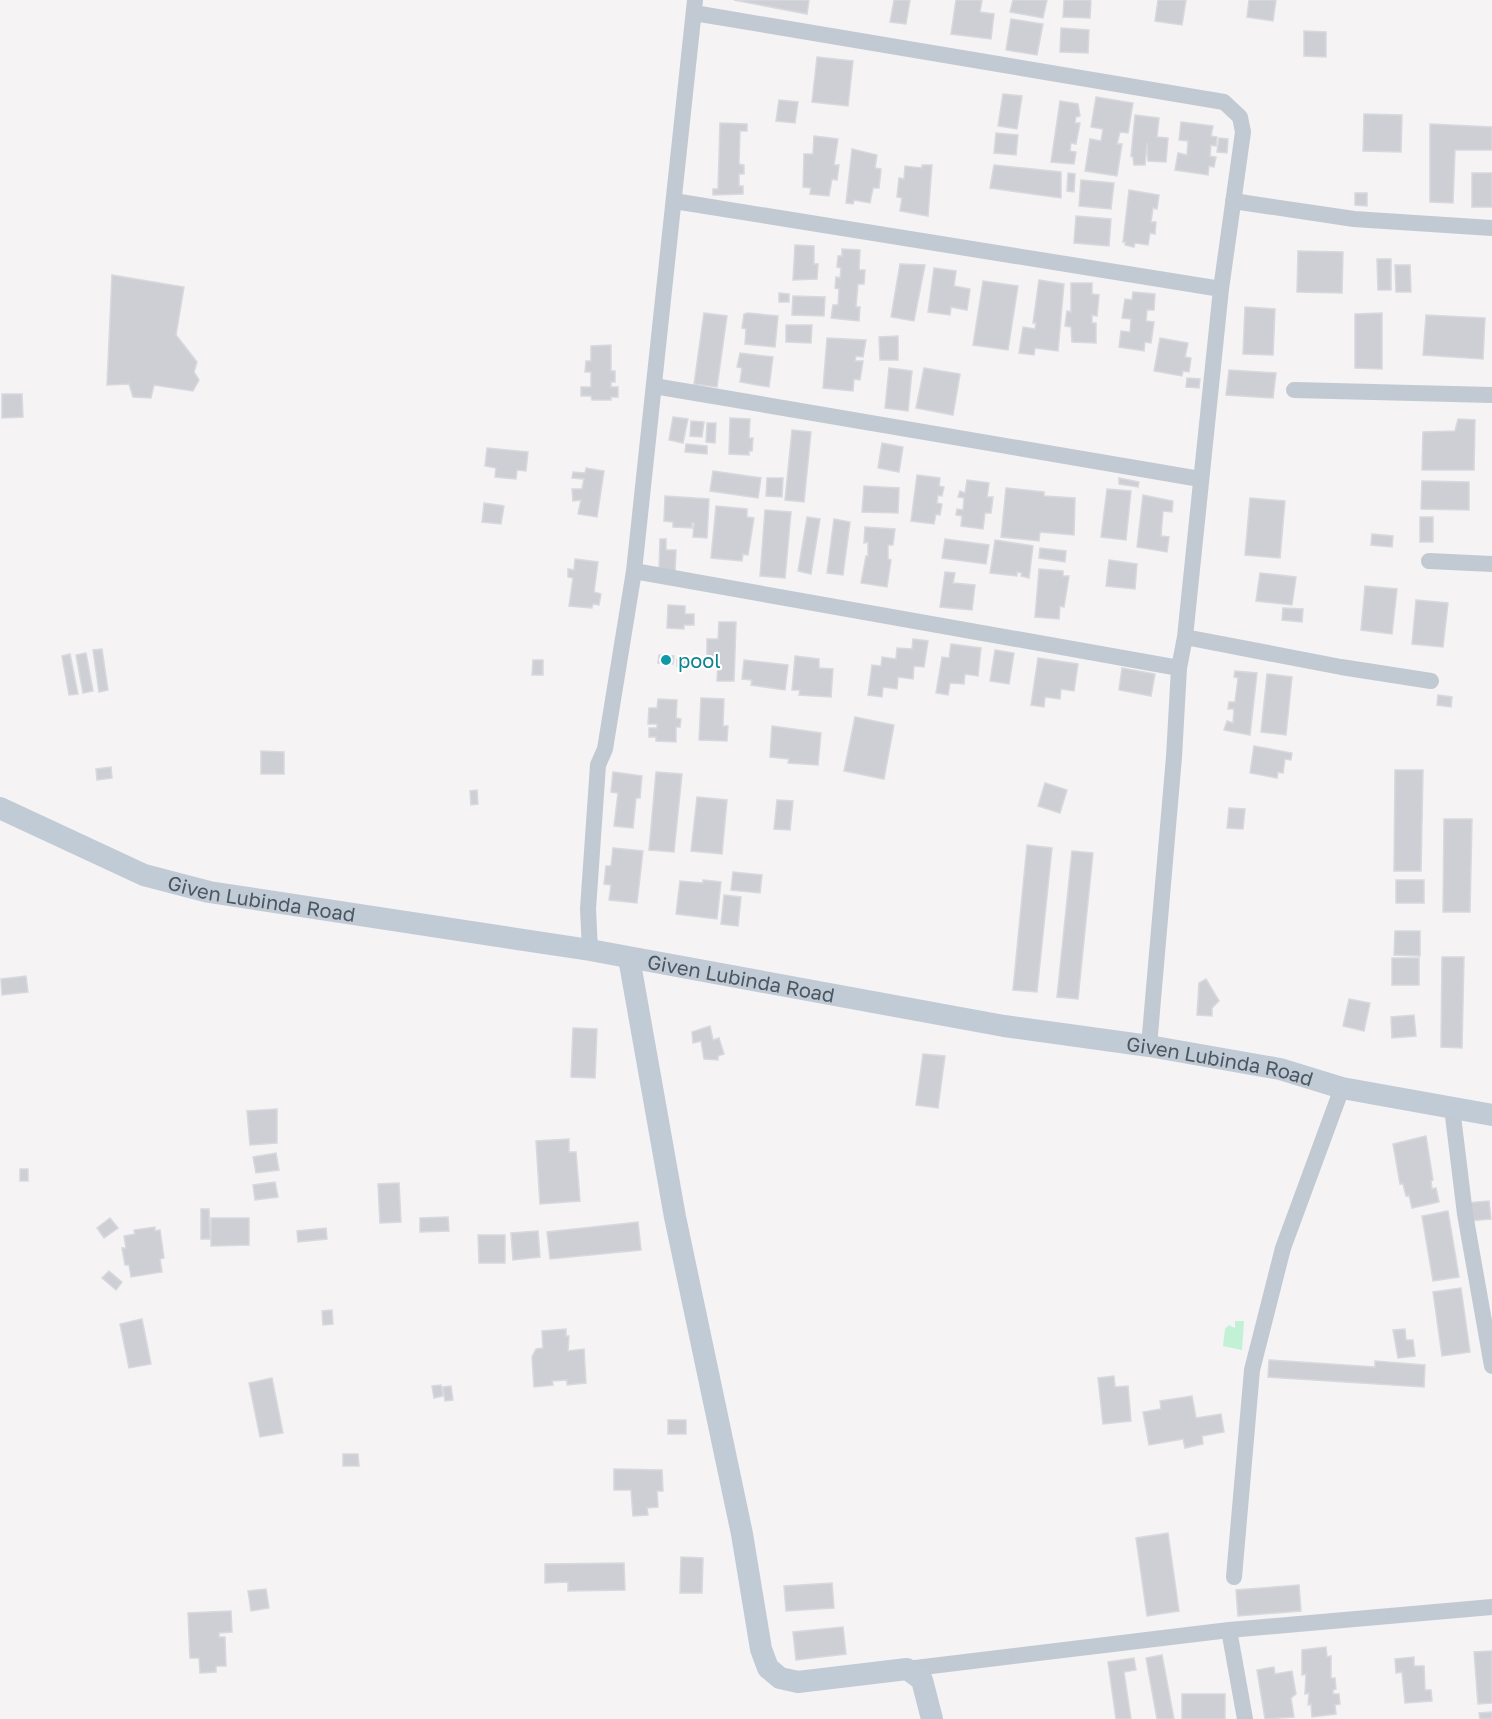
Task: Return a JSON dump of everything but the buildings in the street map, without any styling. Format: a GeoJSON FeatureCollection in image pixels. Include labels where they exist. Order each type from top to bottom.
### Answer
{"type":"FeatureCollection","features":[{"type":"Feature","properties":{"kind":"street"},"geometry":{"type":"LineString","coordinates":[[591,950],[588,909],[598,765],[605,749],[634,571],[694,7],[1224,102],[1240,117],[1243,132],[1221,289],[1185,637],[1179,668],[1173,768],[1149,1046]]}},
{"type":"Feature","properties":{"kind":"street"},"geometry":{"type":"LineString","coordinates":[[674,201],[1221,289]]}},
{"type":"Feature","properties":{"kind":"street"},"geometry":{"type":"LineString","coordinates":[[1233,201],[1354,219],[1492,228]]}},
{"type":"Feature","properties":{"kind":"street"},"geometry":{"type":"LineString","coordinates":[[654,386],[1200,479]]}},
{"type":"Feature","properties":{"kind":"street"},"geometry":{"type":"LineString","coordinates":[[1294,390],[1492,395]]}},
{"type":"Feature","properties":{"kind":"street"},"geometry":{"type":"LineString","coordinates":[[1429,561],[1492,564]]}},
{"type":"Feature","properties":{"kind":"street"},"geometry":{"type":"LineString","coordinates":[[634,571],[1179,668]]}},
{"type":"Feature","properties":{"kind":"street"},"geometry":{"type":"LineString","coordinates":[[1185,637],[1341,667],[1431,681]]}},
{"type":"Feature","properties":{"kind":"street","name":"Given Lubinda Road"},"geometry":{"type":"LineString","coordinates":[[0,808],[144,875],[181,886],[298,908],[591,950],[1004,1026],[1149,1046],[1280,1069],[1342,1088],[1492,1115]]}},
{"type":"Feature","properties":{"kind":"street"},"geometry":{"type":"LineString","coordinates":[[629,958],[677,1227],[742,1534],[761,1649],[768,1668],[780,1678],[798,1682],[921,1672],[1229,1630],[1492,1607]]}},
{"type":"Feature","properties":{"kind":"street"},"geometry":{"type":"LineString","coordinates":[[1234,1578],[1252,1371],[1283,1248],[1342,1088]]}},
{"type":"Feature","properties":{"kind":"street"},"geometry":{"type":"LineString","coordinates":[[1452,1108],[1464,1214],[1492,1366]]}},
{"type":"Feature","properties":{"kind":"street"},"geometry":{"type":"LineString","coordinates":[[1229,1630],[1245,1719]]}},
{"type":"Feature","properties":{"kind":"street"},"geometry":{"type":"LineString","coordinates":[[921,1672],[932,1719]]}},
{"type":"Feature","properties":{"kind":"green space"},"geometry":{"type":"Polygon","coordinates":[[[1235,1321],[1244,1321],[1242,1350],[1223,1346],[1225,1329],[1229,1325],[1235,1328],[1235,1321]]]}},
{"type":"Feature","properties":{"kind":"place","name":"pool"},"geometry":{"type":"Point","coordinates":[666,660]}}]}
